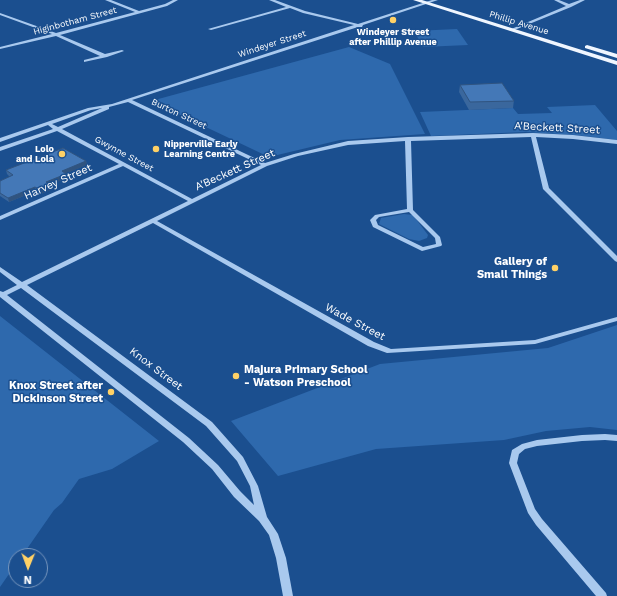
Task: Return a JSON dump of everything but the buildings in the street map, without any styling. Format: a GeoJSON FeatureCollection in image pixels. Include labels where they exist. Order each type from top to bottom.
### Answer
{"type":"FeatureCollection","features":[{"type":"Feature","properties":{"kind":"main road","name":"Phillip Avenue"},"geometry":{"type":"LineString","coordinates":[[416,0],[617,63]]}},
{"type":"Feature","properties":{"kind":"main road","name":"Phillip Avenue"},"geometry":{"type":"LineString","coordinates":[[436,0],[617,56]]}},
{"type":"Feature","properties":{"kind":"street"},"geometry":{"type":"LineString","coordinates":[[107,0],[139,12]]}},
{"type":"Feature","properties":{"kind":"street","name":"Higinbotham Street"},"geometry":{"type":"LineString","coordinates":[[0,48],[57,35],[166,5],[176,0]]}},
{"type":"Feature","properties":{"kind":"street"},"geometry":{"type":"LineString","coordinates":[[271,0],[304,12],[361,26]]}},
{"type":"Feature","properties":{"kind":"street","name":"Windeyer Street"},"geometry":{"type":"LineString","coordinates":[[0,140],[90,109],[128,100],[361,26],[436,0]]}},
{"type":"Feature","properties":{"kind":"street"},"geometry":{"type":"LineString","coordinates":[[556,0],[570,6]]}},
{"type":"Feature","properties":{"kind":"street"},"geometry":{"type":"LineString","coordinates":[[511,30],[584,0]]}},
{"type":"Feature","properties":{"kind":"street"},"geometry":{"type":"LineString","coordinates":[[210,29],[290,7]]}},
{"type":"Feature","properties":{"kind":"street"},"geometry":{"type":"LineString","coordinates":[[0,14],[57,35],[105,56]]}},
{"type":"Feature","properties":{"kind":"street"},"geometry":{"type":"LineString","coordinates":[[86,61],[122,51]]}},
{"type":"Feature","properties":{"kind":"street","name":"Burton Street"},"geometry":{"type":"LineString","coordinates":[[128,100],[265,165]]}},
{"type":"Feature","properties":{"kind":"street","name":"Windeyer Street"},"geometry":{"type":"LineString","coordinates":[[0,149],[57,129],[112,105]]}},
{"type":"Feature","properties":{"kind":"street","name":"Gwynne Street"},"geometry":{"type":"LineString","coordinates":[[47,123],[192,201]]}},
{"type":"Feature","properties":{"kind":"street"},"geometry":{"type":"LineString","coordinates":[[533,135],[546,189],[617,260]]}},
{"type":"Feature","properties":{"kind":"street","name":"A'Beckett Street"},"geometry":{"type":"LineString","coordinates":[[1,294],[265,165],[296,155],[348,144],[408,139],[533,135],[573,137],[617,142]]}},
{"type":"Feature","properties":{"kind":"street"},"geometry":{"type":"LineString","coordinates":[[408,139],[410,210],[438,238],[439,245],[422,249],[375,226],[372,220],[377,216],[410,210]]}},
{"type":"Feature","properties":{"kind":"street","name":"Harvey Street"},"geometry":{"type":"LineString","coordinates":[[0,218],[123,164]]}},
{"type":"Feature","properties":{"kind":"street","name":"Wade Street"},"geometry":{"type":"LineString","coordinates":[[152,220],[371,344],[390,351],[528,343],[553,338],[617,319]]}},
{"type":"Feature","properties":{"kind":"street","name":"Knox Street"},"geometry":{"type":"LineString","coordinates":[[0,269],[209,424],[219,433],[243,466],[254,486],[262,518]]}},
{"type":"Feature","properties":{"kind":"street","name":"Knox Street"},"geometry":{"type":"LineString","coordinates":[[1,294],[186,440],[215,467],[237,494],[262,518],[273,534],[281,558],[288,596]]}},
{"type":"Feature","properties":{"kind":"street"},"geometry":{"type":"LineString","coordinates":[[602,596],[539,522],[531,510],[513,463],[514,452],[522,447],[536,442],[582,438],[617,438]]}},
{"type":"Feature","properties":{"kind":"shaded area"},"geometry":{"type":"Polygon","coordinates":[[[457,29],[468,45],[423,47],[414,31],[457,29]]]}},
{"type":"Feature","properties":{"kind":"shaded area"},"geometry":{"type":"Polygon","coordinates":[[[349,47],[390,64],[425,134],[340,140],[269,157],[151,101],[349,47]]]}},
{"type":"Feature","properties":{"kind":"shaded area"},"geometry":{"type":"Polygon","coordinates":[[[595,105],[617,131],[617,140],[576,135],[525,132],[431,136],[420,112],[513,108],[518,114],[552,113],[547,107],[595,105]]]}},
{"type":"Feature","properties":{"kind":"shaded area"},"geometry":{"type":"Polygon","coordinates":[[[404,214],[413,215],[428,235],[427,238],[419,241],[409,239],[379,224],[381,218],[404,214]]]}},
{"type":"Feature","properties":{"kind":"shaded area"},"geometry":{"type":"Polygon","coordinates":[[[0,316],[159,441],[112,469],[79,479],[62,503],[54,510],[28,548],[8,548],[8,576],[0,587],[0,316]]]}},
{"type":"Feature","properties":{"kind":"shaded area"},"geometry":{"type":"Polygon","coordinates":[[[617,325],[617,430],[590,427],[546,431],[504,440],[376,449],[278,476],[231,421],[380,364],[548,348],[617,325]]]}},
{"type":"Feature","properties":{"kind":"place","name":"Windeyer Street after Phillip Avenue"},"geometry":{"type":"Point","coordinates":[393,20]}},
{"type":"Feature","properties":{"kind":"place","name":"Nipperville Early Learning Centre"},"geometry":{"type":"Point","coordinates":[156,149]}},
{"type":"Feature","properties":{"kind":"place","name":"Lolo and Lola"},"geometry":{"type":"Point","coordinates":[62,154]}},
{"type":"Feature","properties":{"kind":"place","name":"Gallery of Small Things"},"geometry":{"type":"Point","coordinates":[555,268]}},
{"type":"Feature","properties":{"kind":"place","name":"Majura Primary School - Watson Preschool"},"geometry":{"type":"Point","coordinates":[236,376]}},
{"type":"Feature","properties":{"kind":"place","name":"Knox Street after Dickinson Street"},"geometry":{"type":"Point","coordinates":[111,392]}}]}
